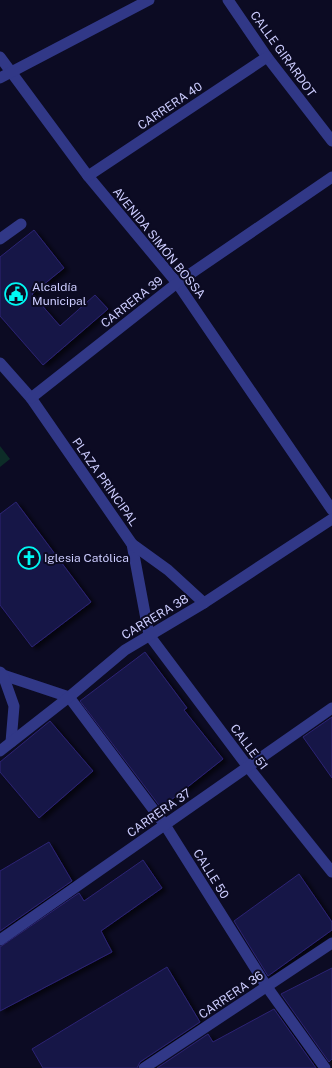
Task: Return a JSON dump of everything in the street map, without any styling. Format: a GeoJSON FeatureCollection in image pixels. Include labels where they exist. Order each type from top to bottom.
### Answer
{"type":"FeatureCollection","features":[{"type":"Feature","properties":{"kind":"street"},"geometry":{"type":"LineString","coordinates":[[0,78],[149,0]]}},
{"type":"Feature","properties":{"kind":"street","name":"CALLE GIRARDOT"},"geometry":{"type":"LineString","coordinates":[[228,0],[268,57],[332,141]]}},
{"type":"Feature","properties":{"kind":"street","name":"AVENIDA SIMÓN BOSSA"},"geometry":{"type":"LineString","coordinates":[[0,57],[88,176],[177,283],[332,510]]}},
{"type":"Feature","properties":{"kind":"street","name":"CARRERA 40"},"geometry":{"type":"LineString","coordinates":[[88,176],[268,57]]}},
{"type":"Feature","properties":{"kind":"street","name":"CARRERA 39"},"geometry":{"type":"LineString","coordinates":[[31,398],[177,283],[332,177]]}},
{"type":"Feature","properties":{"kind":"street"},"geometry":{"type":"LineString","coordinates":[[0,239],[21,224]]}},
{"type":"Feature","properties":{"kind":"street","name":"PLAZA PRINCIPAL"},"geometry":{"type":"LineString","coordinates":[[0,363],[31,398],[132,544],[149,635]]}},
{"type":"Feature","properties":{"kind":"street","name":"CARRERA 38"},"geometry":{"type":"LineString","coordinates":[[0,751],[69,697],[125,650],[204,604],[332,519]]}},
{"type":"Feature","properties":{"kind":"street"},"geometry":{"type":"LineString","coordinates":[[132,544],[168,570],[204,604]]}},
{"type":"Feature","properties":{"kind":"street","name":"CALLE 51"},"geometry":{"type":"LineString","coordinates":[[149,635],[248,767],[332,872]]}},
{"type":"Feature","properties":{"kind":"street"},"geometry":{"type":"LineString","coordinates":[[2,674],[69,697]]}},
{"type":"Feature","properties":{"kind":"street"},"geometry":{"type":"LineString","coordinates":[[2,674],[14,706],[11,742]]}},
{"type":"Feature","properties":{"kind":"street","name":"CALLE 50"},"geometry":{"type":"LineString","coordinates":[[69,697],[165,825],[267,987],[325,1068]]}},
{"type":"Feature","properties":{"kind":"street","name":"CARRERA 37"},"geometry":{"type":"LineString","coordinates":[[0,940],[332,708]]}},
{"type":"Feature","properties":{"kind":"street","name":"CARRERA 36"},"geometry":{"type":"LineString","coordinates":[[144,1068],[332,943]]}},
{"type":"Feature","properties":{"kind":"green space"},"geometry":{"type":"Polygon","coordinates":[[[0,446],[10,459],[0,467],[0,446]]]}},
{"type":"Feature","properties":{"kind":"building"},"geometry":{"type":"Polygon","coordinates":[[[34,230],[64,268],[32,294],[60,326],[95,295],[108,309],[43,365],[0,316],[0,257],[34,230]]]}},
{"type":"Feature","properties":{"kind":"building","name":"Iglesia Católica"},"geometry":{"type":"Polygon","coordinates":[[[16,502],[91,602],[32,647],[0,605],[0,514],[16,502]]]}},
{"type":"Feature","properties":{"kind":"building"},"geometry":{"type":"Polygon","coordinates":[[[145,652],[187,708],[184,710],[223,759],[161,808],[80,701],[145,652]]]}},
{"type":"Feature","properties":{"kind":"building"},"geometry":{"type":"Polygon","coordinates":[[[332,717],[332,778],[303,737],[332,717]]]}},
{"type":"Feature","properties":{"kind":"building"},"geometry":{"type":"Polygon","coordinates":[[[50,721],[93,771],[39,818],[0,772],[0,762],[50,721]]]}},
{"type":"Feature","properties":{"kind":"building"},"geometry":{"type":"Polygon","coordinates":[[[49,842],[72,881],[0,931],[0,871],[49,842]]]}},
{"type":"Feature","properties":{"kind":"building"},"geometry":{"type":"Polygon","coordinates":[[[143,860],[162,888],[101,931],[112,952],[0,1011],[0,947],[79,893],[84,901],[143,860]]]}},
{"type":"Feature","properties":{"kind":"building"},"geometry":{"type":"Polygon","coordinates":[[[299,874],[332,922],[332,930],[268,976],[234,921],[299,874]]]}},
{"type":"Feature","properties":{"kind":"building"},"geometry":{"type":"Polygon","coordinates":[[[167,967],[200,1022],[140,1062],[137,1068],[43,1068],[32,1049],[167,967]]]}},
{"type":"Feature","properties":{"kind":"building"},"geometry":{"type":"Polygon","coordinates":[[[332,968],[332,1059],[329,1062],[281,994],[332,968]]]}},
{"type":"Feature","properties":{"kind":"building"},"geometry":{"type":"Polygon","coordinates":[[[274,1009],[316,1068],[157,1068],[208,1034],[213,1042],[274,1009]]]}},
{"type":"Feature","properties":{"kind":"place","name":"Alcaldía Municipal"},"geometry":{"type":"Point","coordinates":[16,294]}},
{"type":"Feature","properties":{"kind":"place","name":"Iglesia Católica"},"geometry":{"type":"Point","coordinates":[29,558]}}]}
